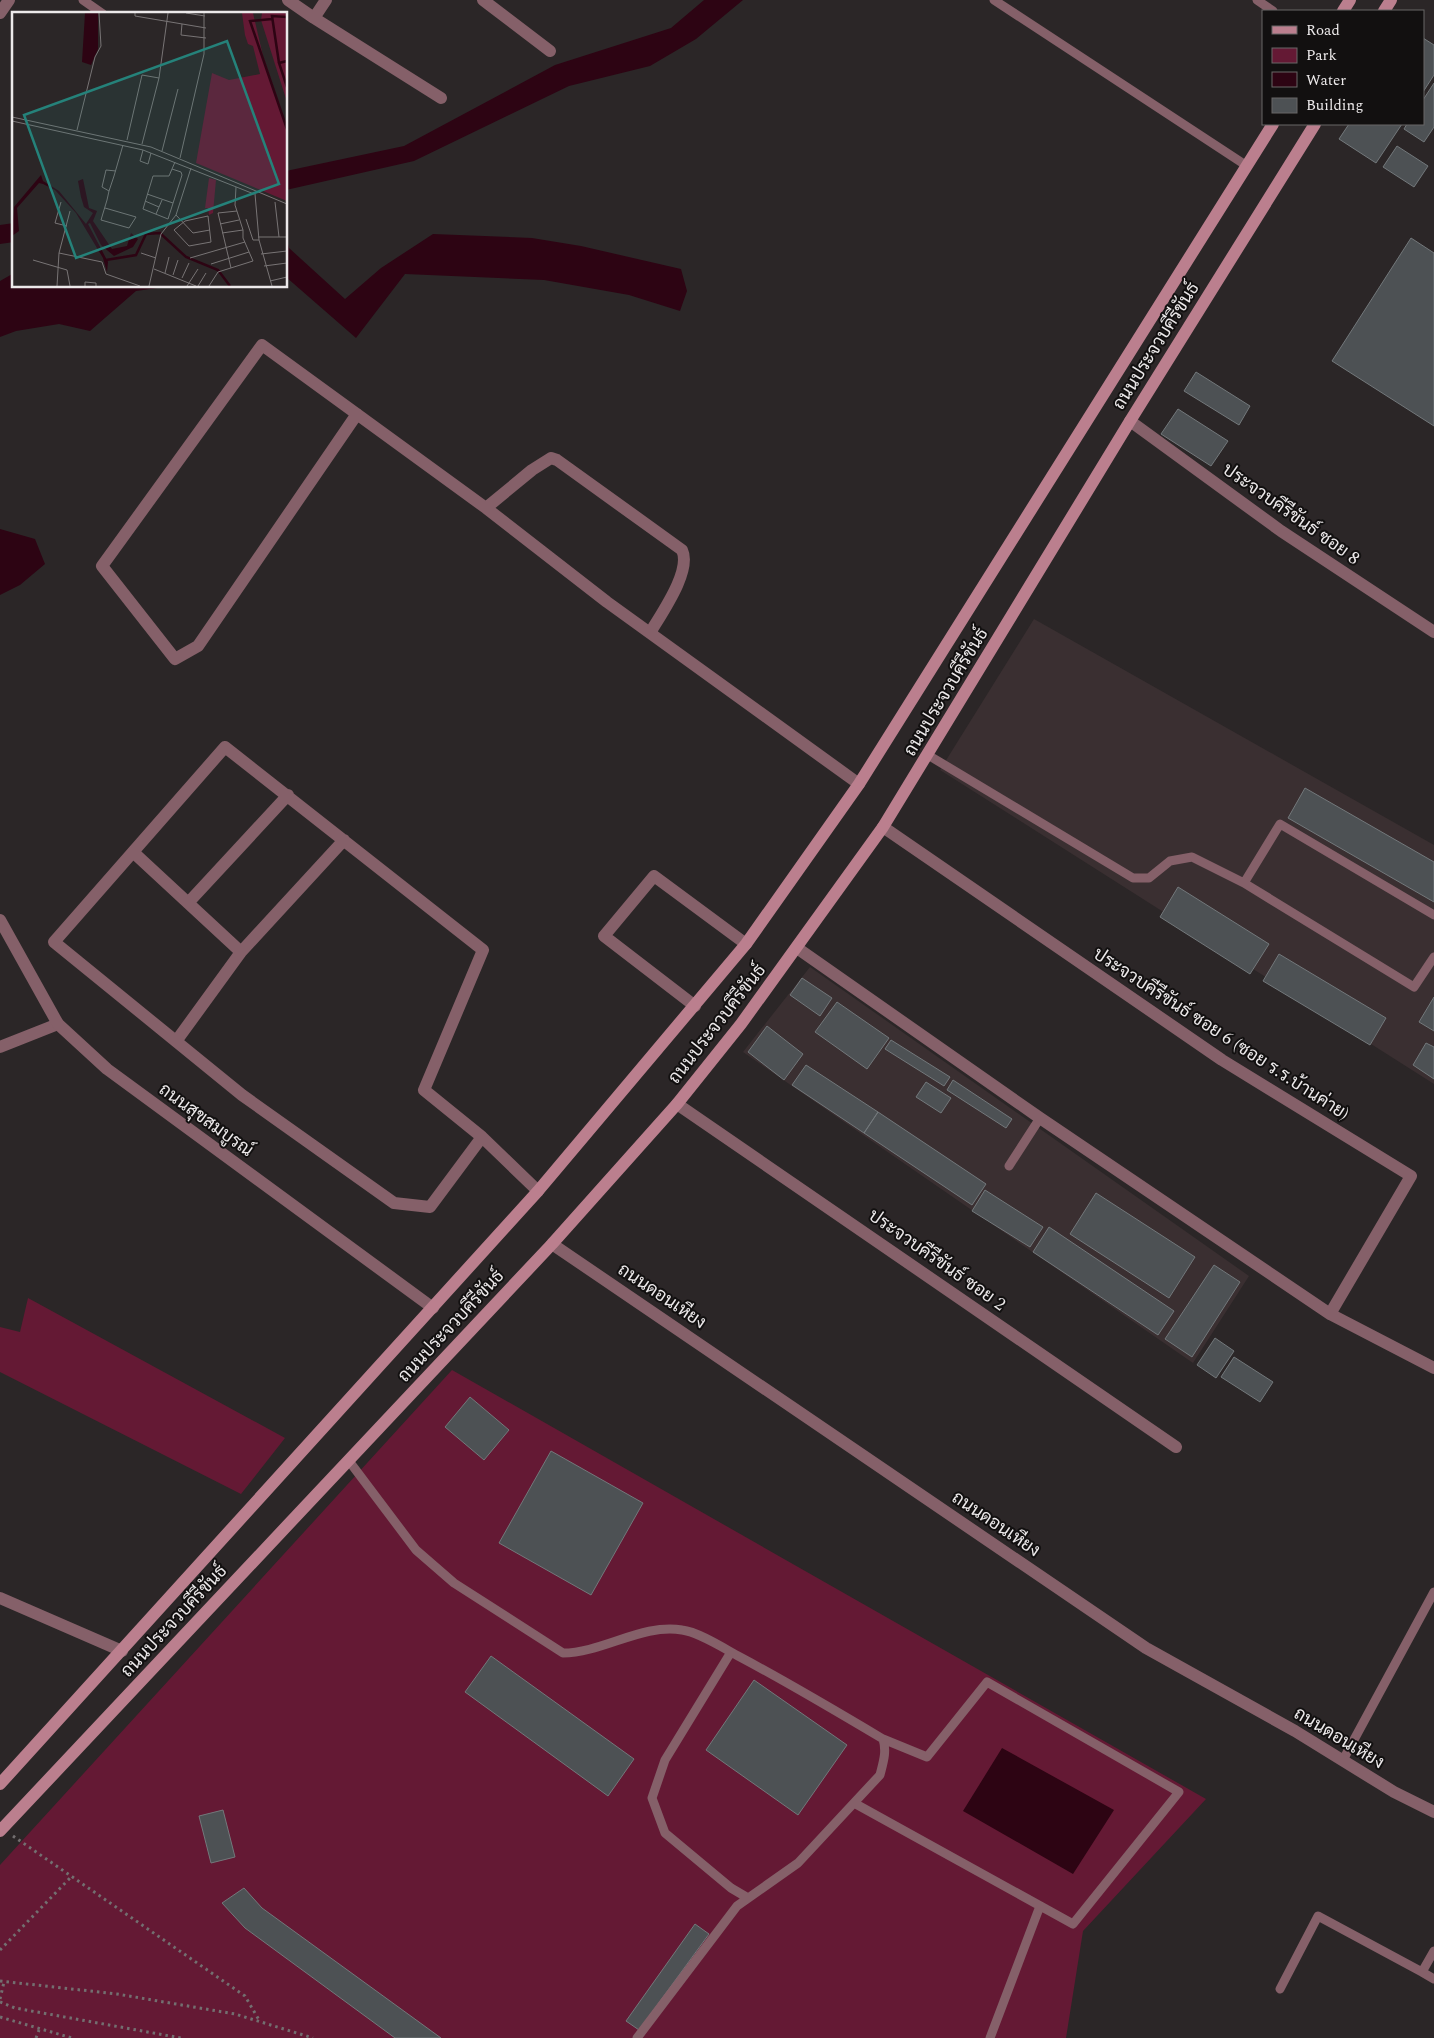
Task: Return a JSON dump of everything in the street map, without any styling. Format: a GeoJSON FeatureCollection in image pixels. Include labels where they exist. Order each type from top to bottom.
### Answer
{"type":"FeatureCollection","features":[{"type":"Feature","properties":{"kind":"main road","name":"ถนนประจวบคีรีขันธ์"},"geometry":{"type":"LineString","coordinates":[[0,1784],[538,1191],[746,944],[859,784],[1272,125]]}},
{"type":"Feature","properties":{"kind":"main road","name":"ถนนประจวบคีรีขันธ์"},"geometry":{"type":"LineString","coordinates":[[1,1830],[552,1244],[677,1104],[741,1024],[883,828],[1130,421],[1314,125]]}},
{"type":"Feature","properties":{"kind":"street"},"geometry":{"type":"LineString","coordinates":[[0,13],[9,0]]}},
{"type":"Feature","properties":{"kind":"street"},"geometry":{"type":"LineString","coordinates":[[288,0],[441,98]]}},
{"type":"Feature","properties":{"kind":"street"},"geometry":{"type":"LineString","coordinates":[[314,18],[326,0]]}},
{"type":"Feature","properties":{"kind":"street"},"geometry":{"type":"LineString","coordinates":[[483,0],[550,51]]}},
{"type":"Feature","properties":{"kind":"street"},"geometry":{"type":"LineString","coordinates":[[357,414],[198,646],[175,659],[102,566],[262,345],[357,414],[486,508],[650,634],[859,784]]}},
{"type":"Feature","properties":{"kind":"street","name":"ประจวบคีรีขันธ์ ซอย 8"},"geometry":{"type":"LineString","coordinates":[[1130,421],[1280,531],[1434,632]]}},
{"type":"Feature","properties":{"kind":"street"},"geometry":{"type":"LineString","coordinates":[[486,508],[532,470],[551,458],[557,460],[682,550],[685,564],[650,634]]}},
{"type":"Feature","properties":{"kind":"street"},"geometry":{"type":"LineString","coordinates":[[482,1137],[430,1207],[394,1203],[242,1095],[177,1040],[54,942],[225,747],[483,950],[424,1090],[482,1137],[538,1191]]}},
{"type":"Feature","properties":{"kind":"street"},"geometry":{"type":"LineString","coordinates":[[188,903],[288,795]]}},
{"type":"Feature","properties":{"kind":"street","name":"ประจวบคีรีขันธ์ ซอย 6 (ซอย ร.ร.บ้านค่าย)"},"geometry":{"type":"LineString","coordinates":[[883,828],[1222,1060],[1411,1176],[1330,1314]]}},
{"type":"Feature","properties":{"kind":"street"},"geometry":{"type":"LineString","coordinates":[[177,1040],[241,952],[344,840]]}},
{"type":"Feature","properties":{"kind":"street"},"geometry":{"type":"LineString","coordinates":[[133,852],[241,952]]}},
{"type":"Feature","properties":{"kind":"street"},"geometry":{"type":"LineString","coordinates":[[695,1006],[604,936],[654,876],[746,944]]}},
{"type":"Feature","properties":{"kind":"street","name":"ถนนสุขสมบูรณ์"},"geometry":{"type":"LineString","coordinates":[[0,920],[58,1024],[107,1069],[433,1308]]}},
{"type":"Feature","properties":{"kind":"street"},"geometry":{"type":"LineString","coordinates":[[797,948],[1040,1118],[1330,1314],[1434,1368]]}},
{"type":"Feature","properties":{"kind":"street"},"geometry":{"type":"LineString","coordinates":[[0,1048],[58,1024]]}},
{"type":"Feature","properties":{"kind":"street","name":"ประจวบคีรีขันธ์ ซอย 2"},"geometry":{"type":"LineString","coordinates":[[677,1104],[1176,1447]]}},
{"type":"Feature","properties":{"kind":"street","name":"ถนนดอนเหียง"},"geometry":{"type":"LineString","coordinates":[[552,1244],[1146,1648],[1343,1760],[1394,1792],[1434,1812]]}},
{"type":"Feature","properties":{"kind":"street"},"geometry":{"type":"LineString","coordinates":[[0,1598],[122,1651]]}},
{"type":"Feature","properties":{"kind":"lane"},"geometry":{"type":"LineString","coordinates":[[83,0],[101,12]]}},
{"type":"Feature","properties":{"kind":"lane"},"geometry":{"type":"LineString","coordinates":[[994,0],[1247,166]]}},
{"type":"Feature","properties":{"kind":"lane"},"geometry":{"type":"LineString","coordinates":[[1257,0],[1272,10]]}},
{"type":"Feature","properties":{"kind":"lane"},"geometry":{"type":"LineString","coordinates":[[928,755],[1133,878],[1149,878],[1170,861],[1192,857],[1244,883],[1414,987],[1434,957]]}},
{"type":"Feature","properties":{"kind":"lane"},"geometry":{"type":"LineString","coordinates":[[1244,883],[1280,824],[1434,915]]}},
{"type":"Feature","properties":{"kind":"lane"},"geometry":{"type":"LineString","coordinates":[[1009,1166],[1040,1118]]}},
{"type":"Feature","properties":{"kind":"lane"},"geometry":{"type":"LineString","coordinates":[[349,1461],[416,1550],[454,1583],[563,1653],[578,1653],[657,1630],[682,1630],[731,1652],[883,1739],[927,1757],[987,1682],[1179,1792],[1073,1924],[854,1803]]}},
{"type":"Feature","properties":{"kind":"lane"},"geometry":{"type":"LineString","coordinates":[[1343,1760],[1434,1592]]}},
{"type":"Feature","properties":{"kind":"lane"},"geometry":{"type":"LineString","coordinates":[[731,1652],[665,1760],[652,1798],[665,1832],[731,1888],[748,1898]]}},
{"type":"Feature","properties":{"kind":"lane"},"geometry":{"type":"LineString","coordinates":[[638,2038],[737,1906],[798,1863],[880,1775],[884,1760],[885,1747],[883,1739]]}},
{"type":"Feature","properties":{"kind":"lane"},"geometry":{"type":"LineString","coordinates":[[990,2038],[1040,1906]]}},
{"type":"Feature","properties":{"kind":"lane"},"geometry":{"type":"LineString","coordinates":[[1280,1989],[1318,1916],[1434,1979]]}},
{"type":"Feature","properties":{"kind":"lane"},"geometry":{"type":"LineString","coordinates":[[1422,1972],[1434,1951]]}},
{"type":"Feature","properties":{"kind":"path"},"geometry":{"type":"LineString","coordinates":[[1,1830],[72,1876],[245,1996],[259,2020]]}},
{"type":"Feature","properties":{"kind":"path"},"geometry":{"type":"LineString","coordinates":[[0,1950],[72,1876]]}},
{"type":"Feature","properties":{"kind":"path"},"geometry":{"type":"LineString","coordinates":[[181,2038],[15,2008],[0,2000],[2,1981],[116,1994],[235,2014],[312,2038]]}},
{"type":"Feature","properties":{"kind":"path"},"geometry":{"type":"LineString","coordinates":[[0,2017],[39,2030],[72,2038]]}},
{"type":"Feature","properties":{"kind":"path"},"geometry":{"type":"LineString","coordinates":[[36,2038],[39,2030]]}},
{"type":"Feature","properties":{"kind":"shaded area"},"geometry":{"type":"Polygon","coordinates":[[[1034,619],[1434,845],[1434,1084],[940,770],[1034,619]]]}},
{"type":"Feature","properties":{"kind":"shaded area"},"geometry":{"type":"Polygon","coordinates":[[[810,967],[1249,1276],[1193,1363],[743,1052],[810,967]]]}},
{"type":"Feature","properties":{"kind":"green space"},"geometry":{"type":"Polygon","coordinates":[[[28,1298],[285,1438],[241,1494],[0,1372],[0,1327],[20,1332],[28,1298]]]}},
{"type":"Feature","properties":{"kind":"green space"},"geometry":{"type":"Polygon","coordinates":[[[452,1370],[1206,1799],[1083,1931],[1066,2038],[0,2038],[0,1865],[452,1370]]]}},
{"type":"Feature","properties":{"kind":"water"},"geometry":{"type":"Polygon","coordinates":[[[704,0],[743,0],[696,39],[650,66],[569,86],[414,161],[288,190],[288,171],[404,146],[555,65],[671,28],[704,0]]]}},
{"type":"Feature","properties":{"kind":"water"},"geometry":{"type":"Polygon","coordinates":[[[12,223],[12,242],[0,244],[0,225],[12,223]]]}},
{"type":"Feature","properties":{"kind":"water"},"geometry":{"type":"Polygon","coordinates":[[[433,234],[532,238],[581,246],[681,269],[687,291],[680,311],[629,295],[544,280],[405,274],[356,338],[288,279],[288,244],[289,248],[345,299],[381,268],[433,234]]]}},
{"type":"Feature","properties":{"kind":"water"},"geometry":{"type":"Polygon","coordinates":[[[12,274],[12,288],[158,288],[136,291],[90,331],[59,324],[16,331],[0,337],[0,281],[12,274]]]}},
{"type":"Feature","properties":{"kind":"water"},"geometry":{"type":"Polygon","coordinates":[[[0,529],[35,539],[45,564],[20,585],[0,595],[0,529]]]}},
{"type":"Feature","properties":{"kind":"water"},"geometry":{"type":"Polygon","coordinates":[[[1002,1748],[1114,1810],[1073,1874],[963,1811],[1002,1748]]]}},
{"type":"Feature","properties":{"kind":"building"},"geometry":{"type":"Polygon","coordinates":[[[1424,39],[1434,45],[1434,75],[1424,90],[1424,39]]]}},
{"type":"Feature","properties":{"kind":"building"},"geometry":{"type":"Polygon","coordinates":[[[1434,83],[1434,127],[1424,142],[1404,129],[1406,125],[1424,125],[1424,98],[1434,83]]]}},
{"type":"Feature","properties":{"kind":"building"},"geometry":{"type":"Polygon","coordinates":[[[1348,125],[1401,125],[1376,163],[1339,139],[1348,125]]]}},
{"type":"Feature","properties":{"kind":"building"},"geometry":{"type":"Polygon","coordinates":[[[1397,146],[1428,166],[1414,187],[1383,167],[1397,146]]]}},
{"type":"Feature","properties":{"kind":"building"},"geometry":{"type":"Polygon","coordinates":[[[1411,238],[1434,253],[1434,426],[1332,361],[1411,238]]]}},
{"type":"Feature","properties":{"kind":"building"},"geometry":{"type":"Polygon","coordinates":[[[1196,372],[1250,406],[1239,425],[1184,391],[1196,372]]]}},
{"type":"Feature","properties":{"kind":"building"},"geometry":{"type":"Polygon","coordinates":[[[1178,409],[1228,441],[1211,466],[1161,434],[1178,409]]]}},
{"type":"Feature","properties":{"kind":"building"},"geometry":{"type":"Polygon","coordinates":[[[1305,788],[1434,862],[1434,902],[1288,818],[1305,788]]]}},
{"type":"Feature","properties":{"kind":"building"},"geometry":{"type":"Polygon","coordinates":[[[1178,887],[1269,944],[1250,974],[1160,917],[1178,887]]]}},
{"type":"Feature","properties":{"kind":"building"},"geometry":{"type":"Polygon","coordinates":[[[1279,954],[1386,1018],[1370,1045],[1263,981],[1279,954]]]}},
{"type":"Feature","properties":{"kind":"building"},"geometry":{"type":"Polygon","coordinates":[[[802,978],[832,998],[820,1016],[790,995],[802,978]]]}},
{"type":"Feature","properties":{"kind":"building"},"geometry":{"type":"Polygon","coordinates":[[[1434,997],[1434,1031],[1419,1022],[1434,997]]]}},
{"type":"Feature","properties":{"kind":"building"},"geometry":{"type":"Polygon","coordinates":[[[837,1002],[889,1038],[867,1069],[815,1032],[837,1002]]]}},
{"type":"Feature","properties":{"kind":"building"},"geometry":{"type":"Polygon","coordinates":[[[767,1026],[803,1054],[784,1080],[748,1052],[767,1026]]]}},
{"type":"Feature","properties":{"kind":"building"},"geometry":{"type":"Polygon","coordinates":[[[891,1040],[950,1077],[944,1086],[885,1049],[891,1040]]]}},
{"type":"Feature","properties":{"kind":"building"},"geometry":{"type":"Polygon","coordinates":[[[1426,1043],[1434,1047],[1434,1079],[1413,1065],[1426,1043]]]}},
{"type":"Feature","properties":{"kind":"building"},"geometry":{"type":"Polygon","coordinates":[[[806,1065],[878,1112],[864,1133],[792,1085],[806,1065]]]}},
{"type":"Feature","properties":{"kind":"building"},"geometry":{"type":"Polygon","coordinates":[[[953,1080],[1012,1119],[1006,1128],[947,1090],[953,1080]]]}},
{"type":"Feature","properties":{"kind":"building"},"geometry":{"type":"Polygon","coordinates":[[[926,1082],[951,1098],[941,1113],[916,1097],[926,1082]]]}},
{"type":"Feature","properties":{"kind":"building"},"geometry":{"type":"Polygon","coordinates":[[[878,1112],[986,1184],[972,1205],[864,1133],[878,1112]]]}},
{"type":"Feature","properties":{"kind":"building"},"geometry":{"type":"Polygon","coordinates":[[[985,1190],[1043,1227],[1030,1247],[972,1211],[985,1190]]]}},
{"type":"Feature","properties":{"kind":"building"},"geometry":{"type":"Polygon","coordinates":[[[1096,1193],[1195,1257],[1169,1298],[1070,1234],[1096,1193]]]}},
{"type":"Feature","properties":{"kind":"building"},"geometry":{"type":"Polygon","coordinates":[[[1049,1227],[1174,1311],[1158,1335],[1033,1252],[1049,1227]]]}},
{"type":"Feature","properties":{"kind":"building"},"geometry":{"type":"Polygon","coordinates":[[[1214,1265],[1240,1282],[1192,1357],[1165,1339],[1214,1265]]]}},
{"type":"Feature","properties":{"kind":"building"},"geometry":{"type":"Polygon","coordinates":[[[1215,1338],[1234,1351],[1216,1378],[1197,1365],[1215,1338]]]}},
{"type":"Feature","properties":{"kind":"building"},"geometry":{"type":"Polygon","coordinates":[[[1234,1357],[1273,1382],[1260,1402],[1221,1377],[1234,1357]]]}},
{"type":"Feature","properties":{"kind":"building"},"geometry":{"type":"Polygon","coordinates":[[[470,1397],[509,1430],[484,1460],[445,1427],[470,1397]]]}},
{"type":"Feature","properties":{"kind":"building"},"geometry":{"type":"Polygon","coordinates":[[[551,1451],[643,1503],[591,1595],[499,1543],[551,1451]]]}},
{"type":"Feature","properties":{"kind":"building"},"geometry":{"type":"Polygon","coordinates":[[[491,1656],[634,1759],[608,1796],[465,1692],[491,1656]]]}},
{"type":"Feature","properties":{"kind":"building"},"geometry":{"type":"Polygon","coordinates":[[[754,1680],[847,1745],[798,1815],[706,1750],[754,1680]]]}},
{"type":"Feature","properties":{"kind":"building"},"geometry":{"type":"Polygon","coordinates":[[[223,1810],[235,1857],[211,1863],[199,1816],[223,1810]]]}},
{"type":"Feature","properties":{"kind":"building"},"geometry":{"type":"Polygon","coordinates":[[[244,1888],[262,1908],[441,2038],[395,2038],[245,1928],[222,1903],[244,1888]]]}},
{"type":"Feature","properties":{"kind":"building"},"geometry":{"type":"Polygon","coordinates":[[[695,1924],[709,1934],[639,2030],[626,2021],[695,1924]]]}}]}
